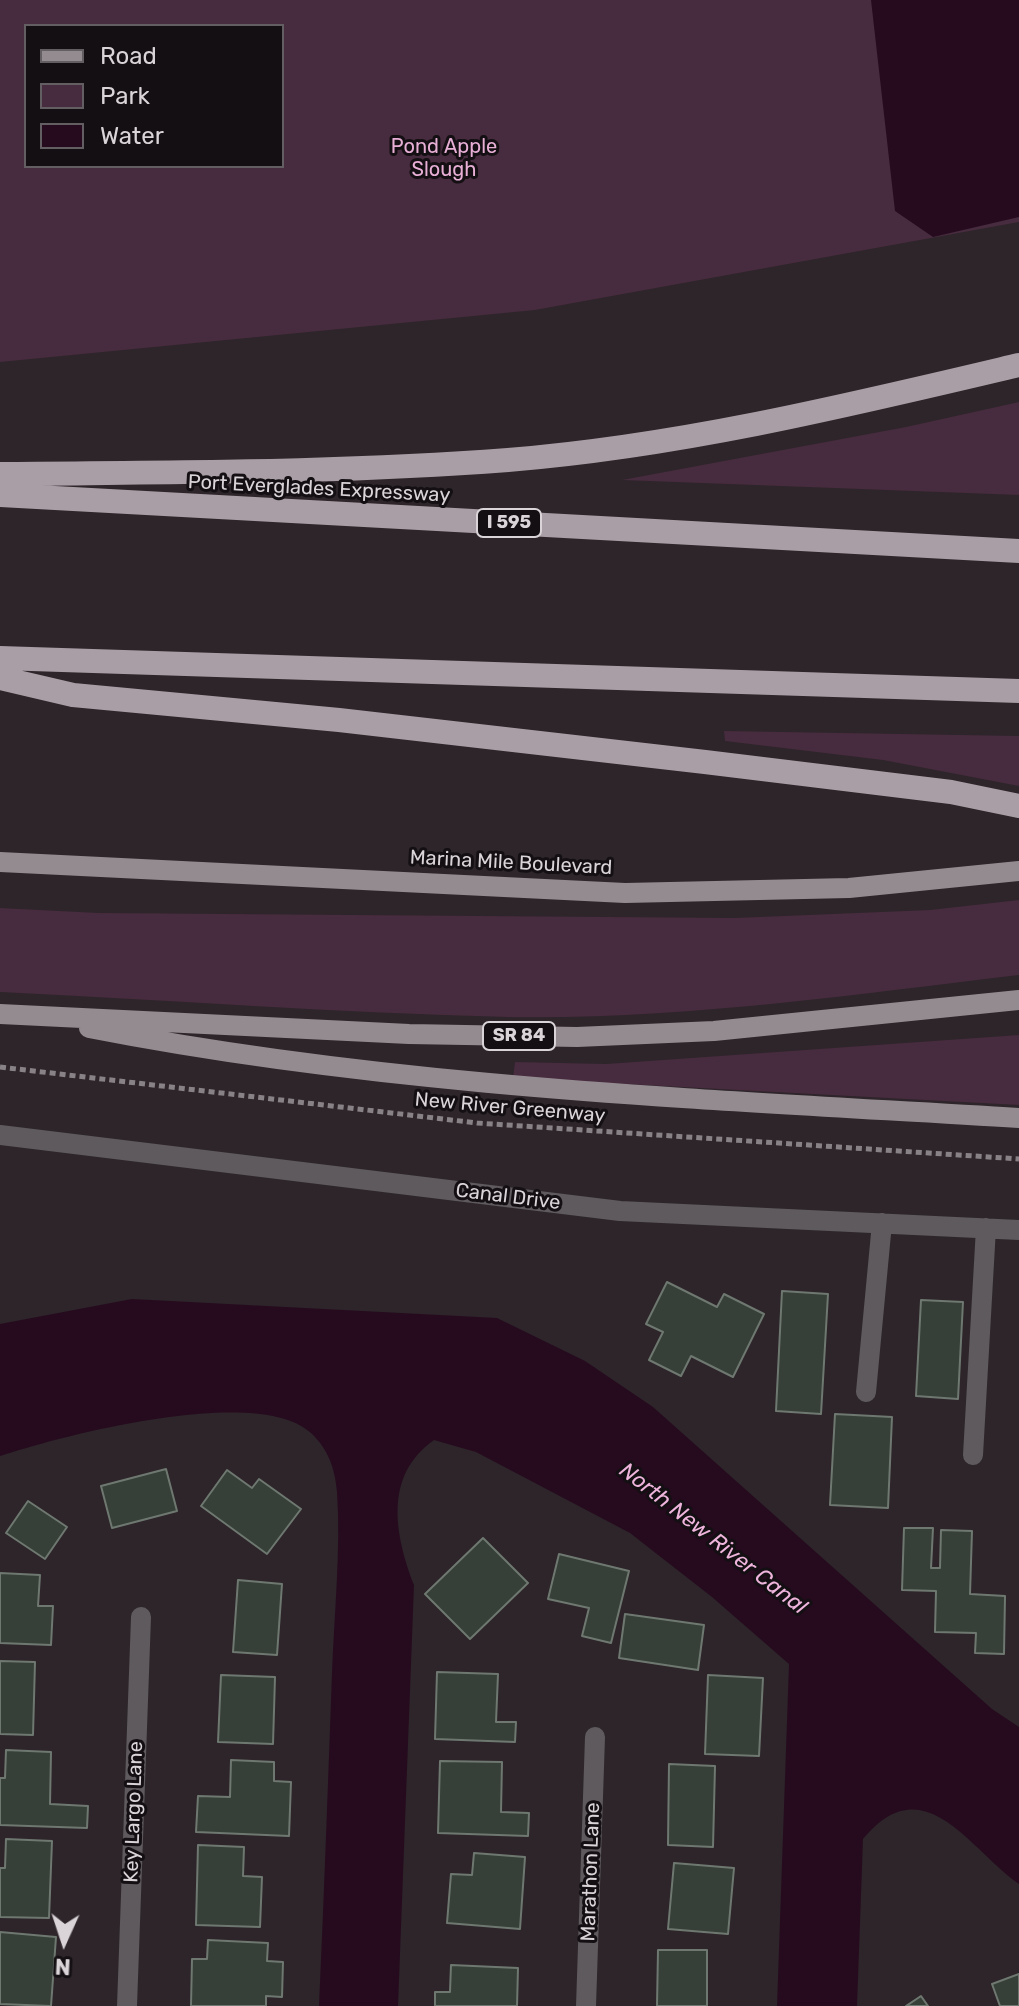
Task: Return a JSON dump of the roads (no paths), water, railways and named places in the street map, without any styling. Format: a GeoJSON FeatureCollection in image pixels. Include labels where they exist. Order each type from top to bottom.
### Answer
{"type":"FeatureCollection","features":[{"type":"Feature","properties":{"kind":"highway"},"geometry":{"type":"LineString","coordinates":[[0,474],[401,466],[552,455],[734,429],[1019,365]]}},
{"type":"Feature","properties":{"kind":"highway","name":"Port Everglades Expressway"},"geometry":{"type":"LineString","coordinates":[[0,495],[1019,551]]}},
{"type":"Feature","properties":{"kind":"highway"},"geometry":{"type":"LineString","coordinates":[[0,658],[1019,691]]}},
{"type":"Feature","properties":{"kind":"highway"},"geometry":{"type":"LineString","coordinates":[[0,678],[73,695],[354,722],[951,792],[1019,806]]}},
{"type":"Feature","properties":{"kind":"main road","name":"Marina Mile Boulevard"},"geometry":{"type":"LineString","coordinates":[[0,862],[625,893],[849,888],[1019,871]]}},
{"type":"Feature","properties":{"kind":"main road","name":"SR 84"},"geometry":{"type":"LineString","coordinates":[[9,1014],[409,1034],[577,1037],[714,1031],[1019,1000]]}},
{"type":"Feature","properties":{"kind":"main road"},"geometry":{"type":"LineString","coordinates":[[9,1014],[187,1047],[519,1087],[1019,1118]]}},
{"type":"Feature","properties":{"kind":"street","name":"Canal Drive"},"geometry":{"type":"LineString","coordinates":[[0,1135],[620,1211],[1019,1230]]}},
{"type":"Feature","properties":{"kind":"street"},"geometry":{"type":"LineString","coordinates":[[866,1392],[882,1223]]}},
{"type":"Feature","properties":{"kind":"street"},"geometry":{"type":"LineString","coordinates":[[973,1455],[986,1228]]}},
{"type":"Feature","properties":{"kind":"street","name":"Key Largo Lane"},"geometry":{"type":"LineString","coordinates":[[127,2006],[141,1617]]}},
{"type":"Feature","properties":{"kind":"street","name":"Marathon Lane"},"geometry":{"type":"LineString","coordinates":[[586,2006],[595,1737]]}},
{"type":"Feature","properties":{"kind":"water"},"geometry":{"type":"Polygon","coordinates":[[[871,0],[1019,0],[1019,217],[933,237],[895,211],[871,0]]]}},
{"type":"Feature","properties":{"kind":"water","name":"North New River Canal"},"geometry":{"type":"Polygon","coordinates":[[[132,1299],[497,1318],[585,1361],[653,1407],[992,1709],[1019,1727],[1019,1884],[964,1835],[926,1811],[906,1810],[885,1818],[863,1839],[857,2006],[777,2006],[789,1664],[712,1597],[630,1533],[476,1452],[434,1440],[407,1471],[400,1489],[398,1507],[402,1546],[414,1585],[398,2006],[319,2006],[338,1537],[336,1483],[326,1452],[311,1433],[285,1419],[249,1413],[206,1413],[112,1427],[0,1456],[0,1324],[132,1299]]]}},
{"type":"Feature","properties":{"kind":"park label","name":"Pond Apple Slough"},"geometry":{"type":"Point","coordinates":[444,158]}}]}
